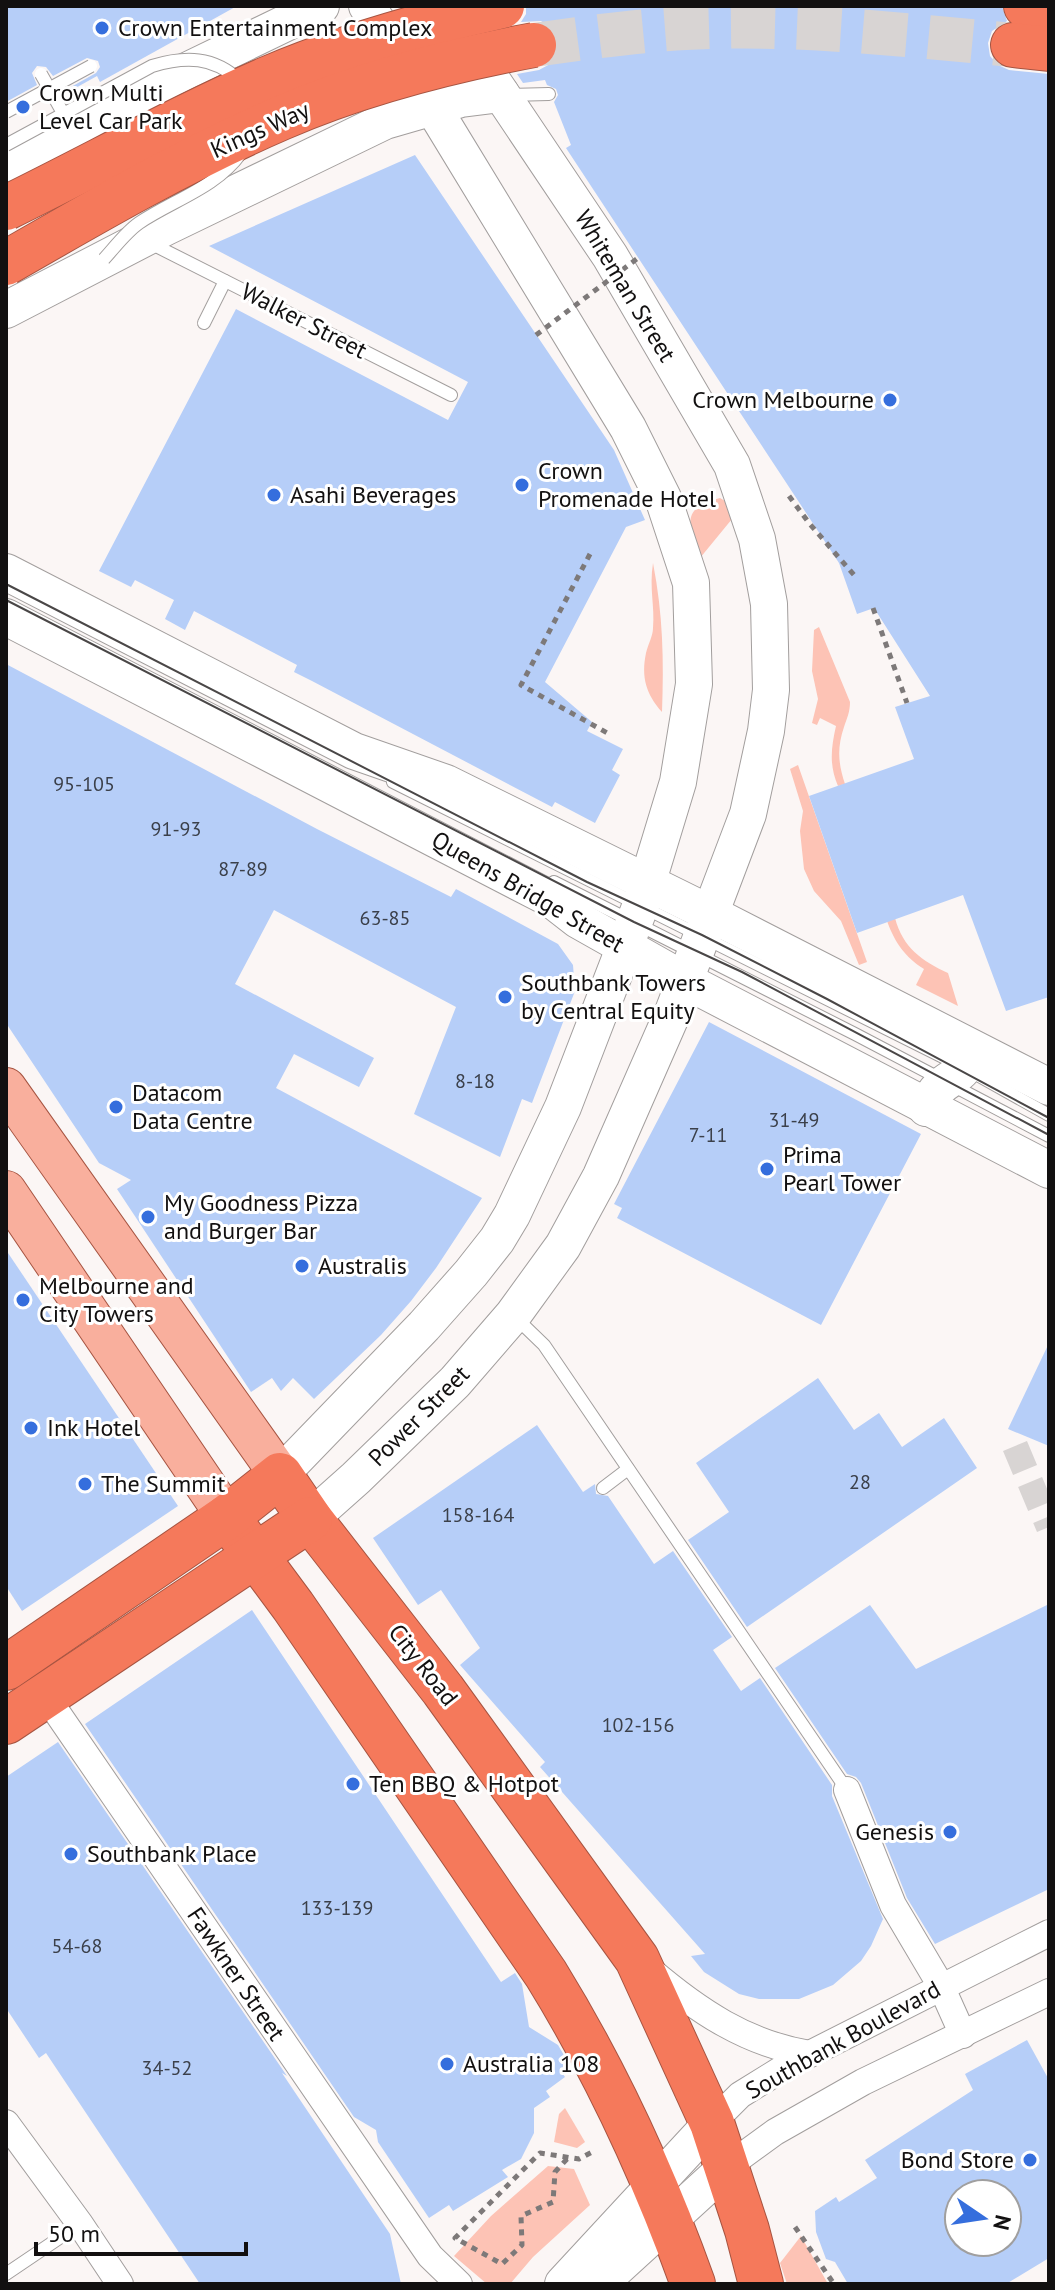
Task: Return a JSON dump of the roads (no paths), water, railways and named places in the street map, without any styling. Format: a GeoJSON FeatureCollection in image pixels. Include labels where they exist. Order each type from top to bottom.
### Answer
{"type":"FeatureCollection","features":[{"type":"Feature","properties":{"kind":"highway","name":"Kings Way"},"geometry":{"type":"LineString","coordinates":[[6,208],[191,113],[272,77],[401,31],[502,6]]}},
{"type":"Feature","properties":{"kind":"highway"},"geometry":{"type":"LineString","coordinates":[[1030,33],[1049,9]]}},
{"type":"Feature","properties":{"kind":"highway","name":"Kings Way"},"geometry":{"type":"LineString","coordinates":[[6,263],[120,196],[283,117],[437,66],[534,45]]}},
{"type":"Feature","properties":{"kind":"highway"},"geometry":{"type":"LineString","coordinates":[[13,1659],[227,1517],[280,1475]]}},
{"type":"Feature","properties":{"kind":"highway","name":"City Road"},"geometry":{"type":"LineString","coordinates":[[280,1475],[310,1519],[443,1690],[637,1959],[712,2123],[761,2284]]}},
{"type":"Feature","properties":{"kind":"highway"},"geometry":{"type":"LineString","coordinates":[[227,1517],[293,1606],[546,1974],[596,2058],[663,2202],[693,2284]]}},
{"type":"Feature","properties":{"kind":"highway","name":"Power Street"},"geometry":{"type":"LineString","coordinates":[[6,1722],[310,1519]]}},
{"type":"Feature","properties":{"kind":"highway","name":"Fawkner Street"},"geometry":{"type":"LineString","coordinates":[[13,1659],[45,1695]]}},
{"type":"Feature","properties":{"kind":"main road","name":"City Road"},"geometry":{"type":"LineString","coordinates":[[6,1088],[280,1475]]}},
{"type":"Feature","properties":{"kind":"main road"},"geometry":{"type":"LineString","coordinates":[[6,1191],[227,1517]]}},
{"type":"Feature","properties":{"kind":"street"},"geometry":{"type":"LineString","coordinates":[[6,170],[172,78],[321,6]]}},
{"type":"Feature","properties":{"kind":"street"},"geometry":{"type":"LineString","coordinates":[[280,1475],[424,1326],[497,1240],[535,1171],[563,1107],[636,914],[678,782],[694,684],[691,583],[663,498],[628,428],[432,106],[367,6]]}},
{"type":"Feature","properties":{"kind":"street","name":"Whiteman Street"},"geometry":{"type":"LineString","coordinates":[[443,6],[610,256],[732,465],[757,539],[769,604],[771,690],[766,731],[752,801],[698,946]]}},
{"type":"Feature","properties":{"kind":"street","name":"Kings Way"},"geometry":{"type":"LineString","coordinates":[[6,310],[396,116],[432,106],[501,94]]}},
{"type":"Feature","properties":{"kind":"street","name":"Queens Bridge Street"},"geometry":{"type":"LineString","coordinates":[[6,572],[354,751],[446,783],[636,914],[953,1077],[1049,1170]]}},
{"type":"Feature","properties":{"kind":"street","name":"Queens Bridge Street"},"geometry":{"type":"LineString","coordinates":[[6,617],[551,899],[578,920],[636,914],[953,1077],[1049,1087]]}},
{"type":"Feature","properties":{"kind":"street","name":"Power Street"},"geometry":{"type":"LineString","coordinates":[[310,1519],[455,1382],[513,1315],[563,1246],[601,1176],[698,946]]}},
{"type":"Feature","properties":{"kind":"street","name":"Fawkner Street"},"geometry":{"type":"LineString","coordinates":[[45,1695],[430,2256],[459,2284]]}},
{"type":"Feature","properties":{"kind":"street"},"geometry":{"type":"LineString","coordinates":[[847,1790],[893,1905],[941,1986],[963,2035]]}},
{"type":"Feature","properties":{"kind":"street","name":"Southbank Boulevard"},"geometry":{"type":"LineString","coordinates":[[599,2284],[663,2202],[712,2123],[740,2095],[810,2054],[1049,1933]]}},
{"type":"Feature","properties":{"kind":"street"},"geometry":{"type":"LineString","coordinates":[[637,1959],[695,2007],[731,2028],[769,2045],[810,2054]]}},
{"type":"Feature","properties":{"kind":"street","name":"Southbank Boulevard"},"geometry":{"type":"LineString","coordinates":[[563,2284],[663,2202],[727,2167],[775,2132],[863,2082],[1049,1992]]}},
{"type":"Feature","properties":{"kind":"street"},"geometry":{"type":"LineString","coordinates":[[6,2123],[120,2284]]}},
{"type":"Feature","properties":{"kind":"lane"},"geometry":{"type":"LineString","coordinates":[[6,145],[152,66],[180,59],[203,60],[227,70],[245,86],[253,111],[245,145],[227,170],[136,225],[104,259]]}},
{"type":"Feature","properties":{"kind":"lane"},"geometry":{"type":"LineString","coordinates":[[6,112],[91,66]]}},
{"type":"Feature","properties":{"kind":"lane"},"geometry":{"type":"LineString","coordinates":[[41,74],[63,113]]}},
{"type":"Feature","properties":{"kind":"lane"},"geometry":{"type":"LineString","coordinates":[[501,94],[549,94]]}},
{"type":"Feature","properties":{"kind":"lane","name":"Walker Street"},"geometry":{"type":"LineString","coordinates":[[158,247],[451,395]]}},
{"type":"Feature","properties":{"kind":"lane"},"geometry":{"type":"LineString","coordinates":[[204,323],[225,281]]}},
{"type":"Feature","properties":{"kind":"lane","name":"Queens Bridge Street"},"geometry":{"type":"LineString","coordinates":[[6,582],[636,914]]}},
{"type":"Feature","properties":{"kind":"lane"},"geometry":{"type":"LineString","coordinates":[[6,602],[106,654]]}},
{"type":"Feature","properties":{"kind":"lane","name":"Queens Bridge Street"},"geometry":{"type":"LineString","coordinates":[[544,877],[636,914]]}},
{"type":"Feature","properties":{"kind":"lane","name":"Queens Bridge Street"},"geometry":{"type":"LineString","coordinates":[[953,1077],[1049,1115]]}},
{"type":"Feature","properties":{"kind":"lane","name":"Queens Bridge Street"},"geometry":{"type":"LineString","coordinates":[[953,1077],[1049,1136]]}},
{"type":"Feature","properties":{"kind":"lane"},"geometry":{"type":"LineString","coordinates":[[513,1315],[544,1345],[847,1790]]}},
{"type":"Feature","properties":{"kind":"lane"},"geometry":{"type":"LineString","coordinates":[[603,1488],[628,1469]]}},
{"type":"Feature","properties":{"kind":"lane"},"geometry":{"type":"LineString","coordinates":[[6,2274],[80,2224]]}},
{"type":"Feature","properties":{"kind":"tunnel"},"geometry":{"type":"LineString","coordinates":[[534,45],[647,31],[726,27],[849,30],[1013,45]]}},
{"type":"Feature","properties":{"kind":"tunnel"},"geometry":{"type":"LineString","coordinates":[[1015,1446],[1049,1527]]}},
{"type":"Feature","properties":{"kind":"tram line"},"geometry":{"type":"LineString","coordinates":[[6,584],[587,882],[702,935],[1049,1118]]}},
{"type":"Feature","properties":{"kind":"tram line"},"geometry":{"type":"LineString","coordinates":[[6,600],[634,922],[742,972],[1049,1135]]}},
{"type":"Feature","properties":{"kind":"place","name":"Crown Entertainment Complex"},"geometry":{"type":"Point","coordinates":[102,28]}},
{"type":"Feature","properties":{"kind":"place","name":"Crown Multi Level Car Park"},"geometry":{"type":"Point","coordinates":[23,107]}},
{"type":"Feature","properties":{"kind":"place","name":"Crown Melbourne"},"geometry":{"type":"Point","coordinates":[890,400]}},
{"type":"Feature","properties":{"kind":"place","name":"Crown Promenade Hotel"},"geometry":{"type":"Point","coordinates":[522,485]}},
{"type":"Feature","properties":{"kind":"place","name":"Asahi Beverages"},"geometry":{"type":"Point","coordinates":[274,495]}},
{"type":"Feature","properties":{"kind":"place","name":"Southbank Towers by Central Equity"},"geometry":{"type":"Point","coordinates":[505,997]}},
{"type":"Feature","properties":{"kind":"place","name":"Datacom Data Centre"},"geometry":{"type":"Point","coordinates":[116,1107]}},
{"type":"Feature","properties":{"kind":"place","name":"Prima Pearl Tower"},"geometry":{"type":"Point","coordinates":[767,1169]}},
{"type":"Feature","properties":{"kind":"place","name":"My Goodness Pizza and Burger Bar"},"geometry":{"type":"Point","coordinates":[148,1217]}},
{"type":"Feature","properties":{"kind":"place","name":"Australis"},"geometry":{"type":"Point","coordinates":[302,1266]}},
{"type":"Feature","properties":{"kind":"place","name":"Melbourne and City Towers"},"geometry":{"type":"Point","coordinates":[23,1300]}},
{"type":"Feature","properties":{"kind":"place","name":"Ink Hotel"},"geometry":{"type":"Point","coordinates":[31,1428]}},
{"type":"Feature","properties":{"kind":"place","name":"The Summit"},"geometry":{"type":"Point","coordinates":[85,1484]}},
{"type":"Feature","properties":{"kind":"place","name":"Ten BBQ & Hotpot"},"geometry":{"type":"Point","coordinates":[353,1784]}},
{"type":"Feature","properties":{"kind":"place","name":"Genesis"},"geometry":{"type":"Point","coordinates":[950,1832]}},
{"type":"Feature","properties":{"kind":"place","name":"Southbank Place"},"geometry":{"type":"Point","coordinates":[71,1854]}},
{"type":"Feature","properties":{"kind":"place","name":"Australia 108"},"geometry":{"type":"Point","coordinates":[447,2064]}},
{"type":"Feature","properties":{"kind":"place","name":"Bond Store"},"geometry":{"type":"Point","coordinates":[1030,2160]}}]}
